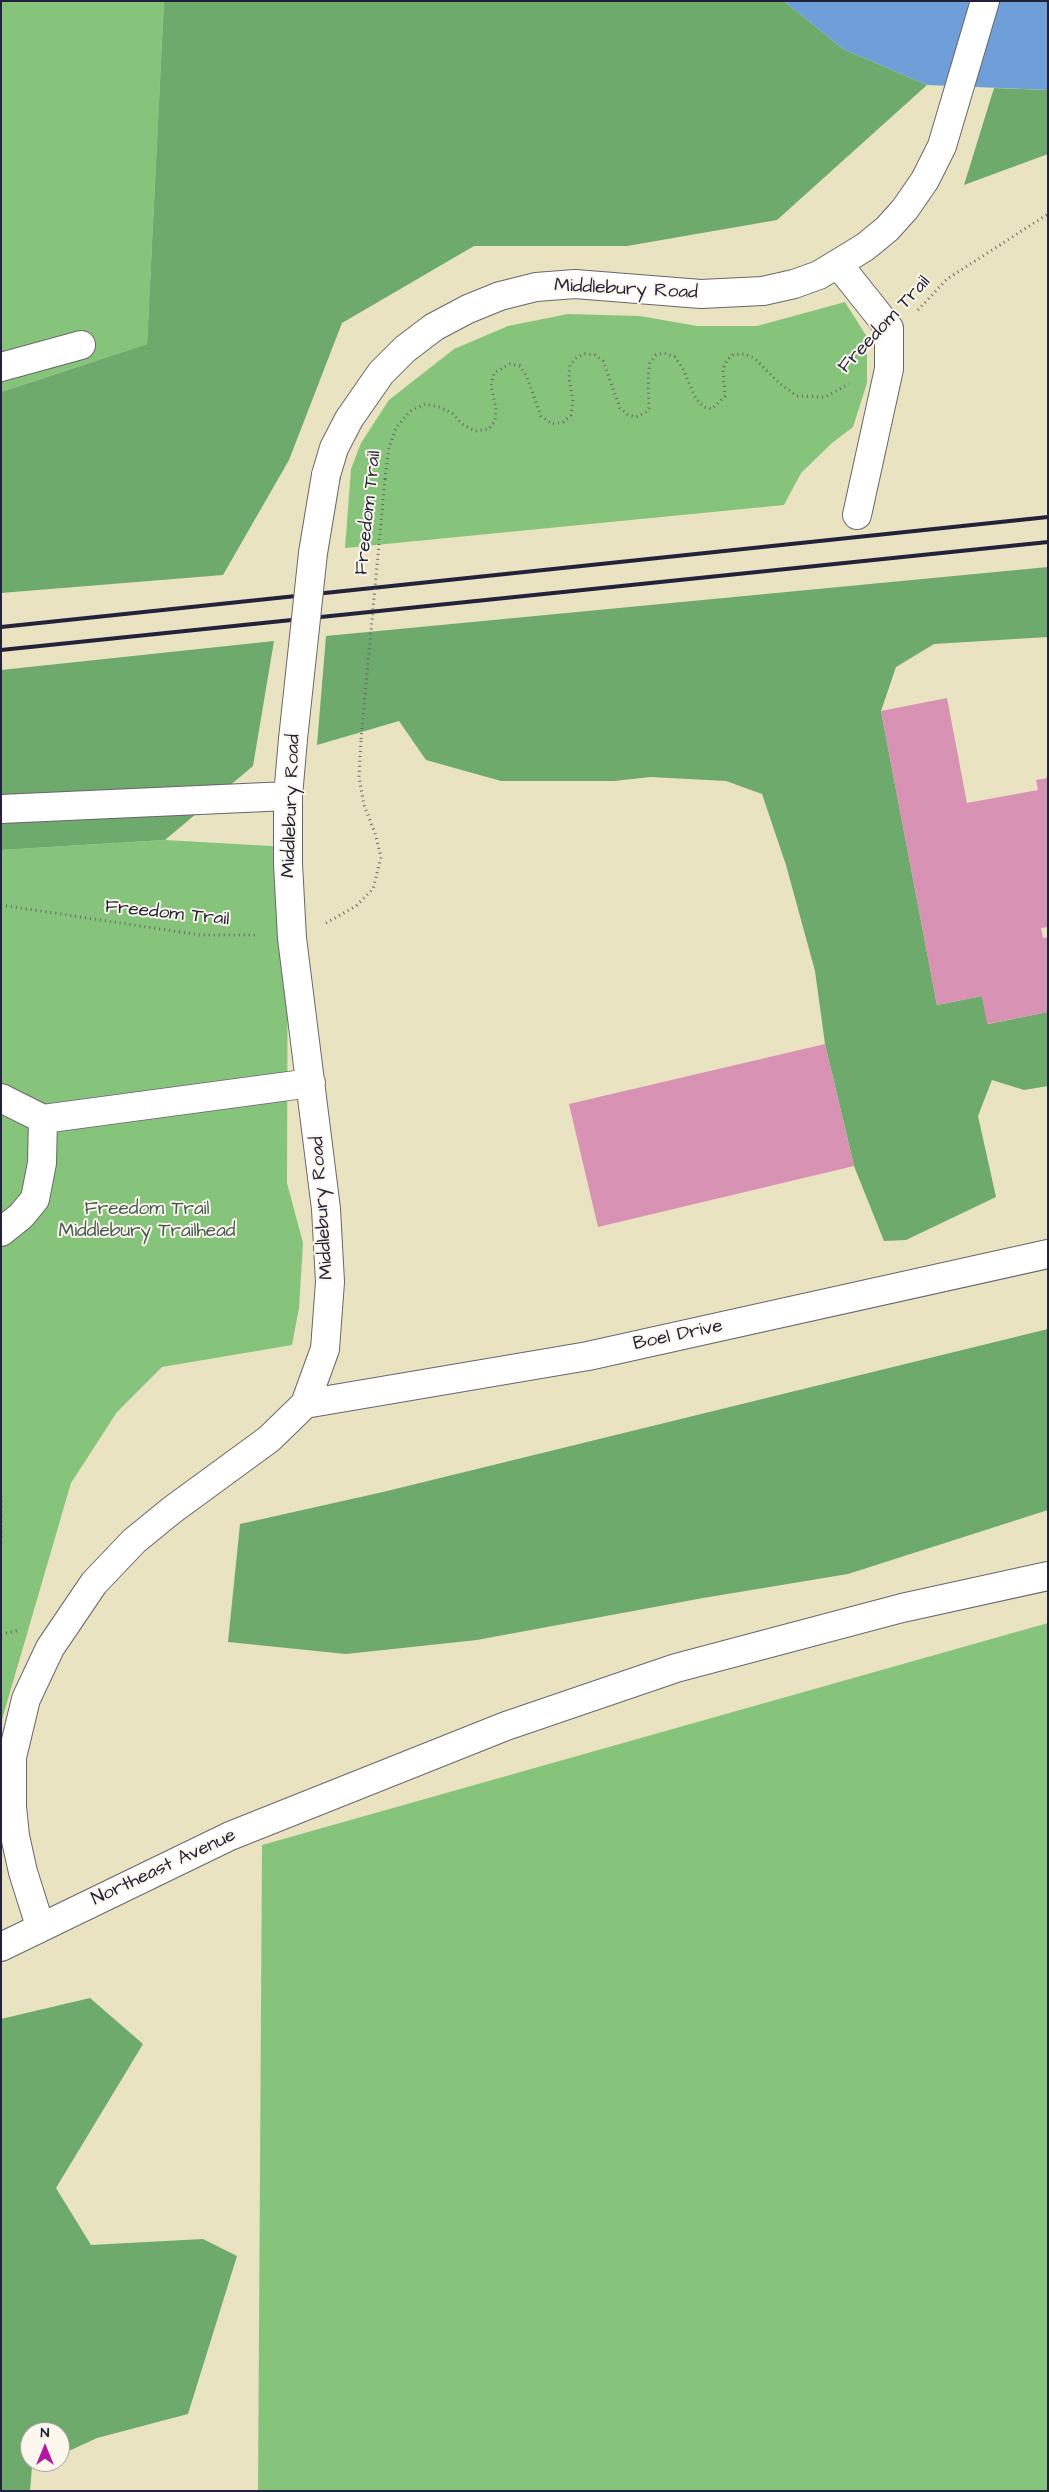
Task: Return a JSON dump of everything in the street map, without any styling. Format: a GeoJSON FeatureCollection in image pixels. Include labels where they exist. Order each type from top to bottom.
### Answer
{"type":"FeatureCollection","features":[{"type":"Feature","properties":{"kind":"street","name":"Middlebury Road"},"geometry":{"type":"LineString","coordinates":[[40,1926],[23,1872],[15,1836],[12,1807],[12,1757],[26,1699],[50,1648],[94,1583],[134,1541],[172,1510],[269,1439],[305,1404],[325,1349],[330,1282],[325,1198],[292,929],[288,848],[288,796],[313,553],[326,475],[334,448],[349,419],[381,373],[406,350],[434,327],[468,309],[500,296],[536,287],[575,284],[701,294],[763,291],[794,284],[838,264],[865,247],[887,229],[905,210],[942,146],[985,1]]}},
{"type":"Feature","properties":{"kind":"street"},"geometry":{"type":"LineString","coordinates":[[838,264],[889,328],[889,369],[857,515]]}},
{"type":"Feature","properties":{"kind":"street"},"geometry":{"type":"LineString","coordinates":[[1,367],[81,345]]}},
{"type":"Feature","properties":{"kind":"street"},"geometry":{"type":"LineString","coordinates":[[1,809],[288,796]]}},
{"type":"Feature","properties":{"kind":"street"},"geometry":{"type":"LineString","coordinates":[[1,1098],[44,1119],[311,1083]]}},
{"type":"Feature","properties":{"kind":"street"},"geometry":{"type":"LineString","coordinates":[[1,1232],[21,1216],[35,1199],[42,1163],[44,1119]]}},
{"type":"Feature","properties":{"kind":"street","name":"Boel Drive"},"geometry":{"type":"LineString","coordinates":[[305,1404],[588,1356],[1048,1254]]}},
{"type":"Feature","properties":{"kind":"street","name":"Northeast Avenue"},"geometry":{"type":"LineString","coordinates":[[1,1946],[230,1836],[506,1726],[676,1668],[902,1608],[1048,1576]]}},
{"type":"Feature","properties":{"kind":"path","name":"Freedom Trail"},"geometry":{"type":"LineString","coordinates":[[889,342],[947,278],[1048,214]]}},
{"type":"Feature","properties":{"kind":"path","name":"Freedom Trail"},"geometry":{"type":"LineString","coordinates":[[1,905],[200,935],[256,936],[324,924],[356,906],[373,889],[381,857],[375,833],[364,805],[359,776],[385,479],[391,441],[396,428],[410,411],[425,404],[439,407],[452,413],[462,424],[474,431],[489,429],[495,421],[496,408],[492,386],[494,373],[510,364],[520,366],[527,377],[541,416],[552,424],[564,422],[571,415],[573,401],[569,378],[570,366],[576,356],[585,354],[595,355],[603,361],[620,408],[628,415],[636,417],[645,413],[649,408],[648,375],[650,363],[656,355],[664,353],[675,356],[696,399],[704,407],[712,409],[725,396],[724,369],[727,360],[733,355],[744,354],[754,358],[779,383],[797,396],[825,398],[852,382]]}},
{"type":"Feature","properties":{"kind":"path"},"geometry":{"type":"LineString","coordinates":[[1,1496],[1,1537]]}},
{"type":"Feature","properties":{"kind":"green space"},"geometry":{"type":"Polygon","coordinates":[[[1,1],[164,1],[147,344],[1,392],[1,1]]]}},
{"type":"Feature","properties":{"kind":"green space"},"geometry":{"type":"Polygon","coordinates":[[[164,1],[784,1],[843,49],[927,85],[777,220],[627,246],[474,246],[342,323],[289,460],[223,575],[1,593],[1,392],[147,344],[164,1]]]}},
{"type":"Feature","properties":{"kind":"green space"},"geometry":{"type":"Polygon","coordinates":[[[994,88],[1048,90],[1048,154],[964,185],[994,88]]]}},
{"type":"Feature","properties":{"kind":"green space"},"geometry":{"type":"Polygon","coordinates":[[[845,302],[867,337],[867,383],[853,427],[832,443],[801,473],[784,505],[345,548],[351,469],[361,443],[389,400],[454,349],[508,326],[568,314],[640,316],[697,326],[757,326],[845,302]]]}},
{"type":"Feature","properties":{"kind":"green space"},"geometry":{"type":"Polygon","coordinates":[[[1048,567],[1048,637],[934,644],[896,667],[881,711],[937,1005],[982,996],[988,1024],[1048,1012],[1048,1086],[1024,1090],[992,1080],[978,1116],[996,1197],[906,1240],[884,1241],[854,1166],[825,1044],[815,971],[786,865],[762,794],[726,781],[650,777],[614,781],[501,781],[426,760],[399,721],[317,745],[326,636],[1048,567]]]}},
{"type":"Feature","properties":{"kind":"green space"},"geometry":{"type":"Polygon","coordinates":[[[274,641],[253,766],[165,840],[1,850],[1,670],[274,641]]]}},
{"type":"Feature","properties":{"kind":"green space","name":"Freedom Trail Middlebury Trailhead"},"geometry":{"type":"Polygon","coordinates":[[[165,840],[288,847],[287,1183],[303,1243],[299,1308],[292,1345],[162,1367],[117,1412],[71,1483],[1,1723],[1,850],[165,840]]]}},
{"type":"Feature","properties":{"kind":"green space"},"geometry":{"type":"Polygon","coordinates":[[[1048,1329],[1048,1510],[848,1574],[703,1598],[477,1640],[346,1654],[228,1642],[240,1524],[383,1492],[1048,1329]]]}},
{"type":"Feature","properties":{"kind":"green space"},"geometry":{"type":"Polygon","coordinates":[[[1048,1623],[1048,2491],[258,2491],[262,1845],[1048,1623]]]}},
{"type":"Feature","properties":{"kind":"green space"},"geometry":{"type":"Polygon","coordinates":[[[90,1998],[143,2044],[56,2188],[91,2245],[203,2239],[237,2256],[188,2414],[97,2438],[70,2450],[70,2422],[20,2422],[20,2472],[32,2472],[30,2491],[1,2491],[1,2019],[90,1998]]]}},
{"type":"Feature","properties":{"kind":"water"},"geometry":{"type":"Polygon","coordinates":[[[784,1],[1048,1],[1048,90],[927,85],[843,49],[784,1]]]}},
{"type":"Feature","properties":{"kind":"building"},"geometry":{"type":"Polygon","coordinates":[[[947,698],[967,803],[1038,790],[1036,780],[1048,778],[1048,927],[1041,928],[1043,938],[1048,937],[1048,1012],[987,1024],[982,996],[937,1005],[881,711],[947,698]]]}},
{"type":"Feature","properties":{"kind":"building"},"geometry":{"type":"Polygon","coordinates":[[[825,1044],[854,1166],[598,1227],[569,1104],[825,1044]]]}},
{"type":"Feature","properties":{"kind":"railway"},"geometry":{"type":"LineString","coordinates":[[1,627],[1048,517]]}},
{"type":"Feature","properties":{"kind":"railway"},"geometry":{"type":"LineString","coordinates":[[1,650],[1048,542]]}}]}
